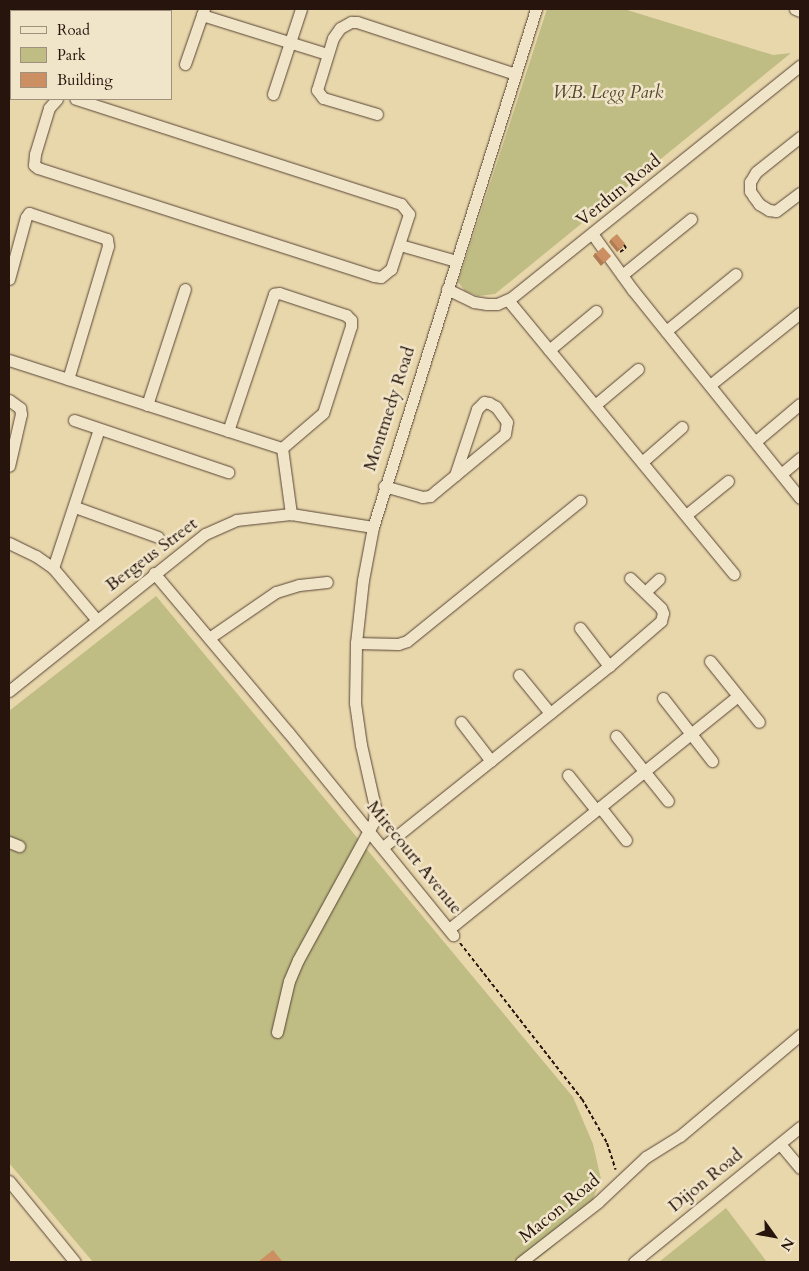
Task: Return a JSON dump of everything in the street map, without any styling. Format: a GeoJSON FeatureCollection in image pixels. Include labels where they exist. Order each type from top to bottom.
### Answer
{"type":"FeatureCollection","features":[{"type":"Feature","properties":{"kind":"street"},"geometry":{"type":"LineString","coordinates":[[274,94],[300,9]]}},
{"type":"Feature","properties":{"kind":"street","name":"Montmedy Road"},"geometry":{"type":"LineString","coordinates":[[277,1032],[289,982],[298,960],[374,821],[375,808],[361,745],[355,703],[356,643],[363,580],[372,527],[536,9]]}},
{"type":"Feature","properties":{"kind":"street"},"geometry":{"type":"LineString","coordinates":[[795,9],[800,10]]}},
{"type":"Feature","properties":{"kind":"street"},"geometry":{"type":"LineString","coordinates":[[185,64],[203,12],[327,54]]}},
{"type":"Feature","properties":{"kind":"street"},"geometry":{"type":"LineString","coordinates":[[377,114],[323,98],[319,94],[318,84],[327,54],[336,32],[344,25],[357,22],[515,74]]}},
{"type":"Feature","properties":{"kind":"street","name":"Verdun Road"},"geometry":{"type":"LineString","coordinates":[[447,289],[474,302],[497,304],[508,300],[595,233],[800,66]]}},
{"type":"Feature","properties":{"kind":"street"},"geometry":{"type":"LineString","coordinates":[[55,100],[49,108],[35,154],[34,165],[41,169],[374,276],[381,277],[391,269],[409,214],[401,204],[79,100]]}},
{"type":"Feature","properties":{"kind":"street"},"geometry":{"type":"LineString","coordinates":[[800,137],[756,172],[750,182],[754,197],[759,204],[768,210],[776,210],[784,206],[800,193]]}},
{"type":"Feature","properties":{"kind":"street"},"geometry":{"type":"LineString","coordinates":[[9,279],[26,217],[29,213],[107,239],[108,246],[68,379]]}},
{"type":"Feature","properties":{"kind":"street"},"geometry":{"type":"LineString","coordinates":[[625,273],[691,219]]}},
{"type":"Feature","properties":{"kind":"street"},"geometry":{"type":"LineString","coordinates":[[595,233],[616,256],[625,273]]}},
{"type":"Feature","properties":{"kind":"street"},"geometry":{"type":"LineString","coordinates":[[595,233],[668,329],[784,472],[800,498]]}},
{"type":"Feature","properties":{"kind":"street"},"geometry":{"type":"LineString","coordinates":[[400,245],[456,260]]}},
{"type":"Feature","properties":{"kind":"street"},"geometry":{"type":"LineString","coordinates":[[668,329],[736,274]]}},
{"type":"Feature","properties":{"kind":"street"},"geometry":{"type":"LineString","coordinates":[[147,405],[186,289]]}},
{"type":"Feature","properties":{"kind":"street"},"geometry":{"type":"LineString","coordinates":[[228,431],[274,294],[279,293],[346,315],[351,320],[351,326],[323,413],[282,448]]}},
{"type":"Feature","properties":{"kind":"street"},"geometry":{"type":"LineString","coordinates":[[508,300],[734,574]]}},
{"type":"Feature","properties":{"kind":"street"},"geometry":{"type":"LineString","coordinates":[[549,350],[596,311]]}},
{"type":"Feature","properties":{"kind":"street"},"geometry":{"type":"LineString","coordinates":[[712,384],[800,313]]}},
{"type":"Feature","properties":{"kind":"street"},"geometry":{"type":"LineString","coordinates":[[9,360],[282,448]]}},
{"type":"Feature","properties":{"kind":"street"},"geometry":{"type":"LineString","coordinates":[[595,405],[638,369]]}},
{"type":"Feature","properties":{"kind":"street"},"geometry":{"type":"LineString","coordinates":[[9,400],[20,408],[21,414],[9,466]]}},
{"type":"Feature","properties":{"kind":"street"},"geometry":{"type":"LineString","coordinates":[[384,486],[412,495],[430,496],[500,438],[507,428],[507,422],[502,414],[489,403],[484,402],[476,409],[455,475]]}},
{"type":"Feature","properties":{"kind":"street"},"geometry":{"type":"LineString","coordinates":[[758,439],[800,404]]}},
{"type":"Feature","properties":{"kind":"street"},"geometry":{"type":"LineString","coordinates":[[74,420],[228,472]]}},
{"type":"Feature","properties":{"kind":"street"},"geometry":{"type":"LineString","coordinates":[[642,462],[682,427]]}},
{"type":"Feature","properties":{"kind":"street"},"geometry":{"type":"LineString","coordinates":[[53,568],[75,507],[98,429]]}},
{"type":"Feature","properties":{"kind":"street"},"geometry":{"type":"LineString","coordinates":[[282,448],[291,514]]}},
{"type":"Feature","properties":{"kind":"street"},"geometry":{"type":"LineString","coordinates":[[784,472],[800,458]]}},
{"type":"Feature","properties":{"kind":"street"},"geometry":{"type":"LineString","coordinates":[[784,472],[800,486]]}},
{"type":"Feature","properties":{"kind":"street"},"geometry":{"type":"LineString","coordinates":[[686,515],[728,481]]}},
{"type":"Feature","properties":{"kind":"street"},"geometry":{"type":"LineString","coordinates":[[356,643],[398,644],[407,641],[580,501]]}},
{"type":"Feature","properties":{"kind":"street"},"geometry":{"type":"LineString","coordinates":[[75,507],[158,537]]}},
{"type":"Feature","properties":{"kind":"street","name":"Bergeus Street"},"geometry":{"type":"LineString","coordinates":[[9,691],[205,534],[236,520],[291,514],[372,527]]}},
{"type":"Feature","properties":{"kind":"street"},"geometry":{"type":"LineString","coordinates":[[9,543],[36,556],[53,568],[97,620]]}},
{"type":"Feature","properties":{"kind":"street","name":"Mirecourt Avenue"},"geometry":{"type":"LineString","coordinates":[[154,573],[370,831],[451,932]]}},
{"type":"Feature","properties":{"kind":"street"},"geometry":{"type":"LineString","coordinates":[[383,848],[609,666],[663,618],[661,608],[630,578]]}},
{"type":"Feature","properties":{"kind":"street"},"geometry":{"type":"LineString","coordinates":[[645,592],[659,579]]}},
{"type":"Feature","properties":{"kind":"street"},"geometry":{"type":"LineString","coordinates":[[208,638],[276,592],[300,585],[327,582]]}},
{"type":"Feature","properties":{"kind":"street"},"geometry":{"type":"LineString","coordinates":[[580,628],[609,666]]}},
{"type":"Feature","properties":{"kind":"street"},"geometry":{"type":"LineString","coordinates":[[710,661],[759,722]]}},
{"type":"Feature","properties":{"kind":"street"},"geometry":{"type":"LineString","coordinates":[[519,675],[550,713]]}},
{"type":"Feature","properties":{"kind":"street"},"geometry":{"type":"LineString","coordinates":[[451,932],[598,808],[738,696]]}},
{"type":"Feature","properties":{"kind":"street"},"geometry":{"type":"LineString","coordinates":[[663,698],[712,761]]}},
{"type":"Feature","properties":{"kind":"street"},"geometry":{"type":"LineString","coordinates":[[461,722],[491,761]]}},
{"type":"Feature","properties":{"kind":"street"},"geometry":{"type":"LineString","coordinates":[[616,736],[668,801]]}},
{"type":"Feature","properties":{"kind":"street"},"geometry":{"type":"LineString","coordinates":[[568,775],[626,840]]}},
{"type":"Feature","properties":{"kind":"street","name":"Macon Road"},"geometry":{"type":"LineString","coordinates":[[521,1262],[598,1202],[646,1157],[680,1136],[800,1035]]}},
{"type":"Feature","properties":{"kind":"street","name":"Dijon Road"},"geometry":{"type":"LineString","coordinates":[[634,1262],[800,1127]]}},
{"type":"Feature","properties":{"kind":"street"},"geometry":{"type":"LineString","coordinates":[[780,1144],[800,1168]]}},
{"type":"Feature","properties":{"kind":"street"},"geometry":{"type":"LineString","coordinates":[[9,1181],[75,1262]]}},
{"type":"Feature","properties":{"kind":"path"},"geometry":{"type":"LineString","coordinates":[[616,256],[626,248],[621,242]]}},
{"type":"Feature","properties":{"kind":"path","name":"Mirecourt Avenue"},"geometry":{"type":"LineString","coordinates":[[451,932],[582,1099],[607,1143],[620,1182]]}},
{"type":"Feature","properties":{"kind":"green space","name":"W.B. Legg Park"},"geometry":{"type":"Polygon","coordinates":[[[547,9],[624,9],[773,55],[791,53],[495,294],[478,296],[465,291],[458,282],[547,9]]]}},
{"type":"Feature","properties":{"kind":"green space"},"geometry":{"type":"Polygon","coordinates":[[[156,596],[573,1097],[593,1144],[601,1179],[588,1211],[550,1249],[533,1262],[93,1262],[9,1163],[9,711],[156,596]]]}},
{"type":"Feature","properties":{"kind":"green space"},"geometry":{"type":"Polygon","coordinates":[[[726,1208],[767,1262],[659,1262],[726,1208]]]}},
{"type":"Feature","properties":{"kind":"building"},"geometry":{"type":"Polygon","coordinates":[[[617,234],[625,244],[619,249],[611,239],[617,234]]]}},
{"type":"Feature","properties":{"kind":"building"},"geometry":{"type":"Polygon","coordinates":[[[603,247],[611,256],[604,263],[596,254],[603,247]]]}},
{"type":"Feature","properties":{"kind":"building"},"geometry":{"type":"Polygon","coordinates":[[[273,1250],[281,1262],[258,1262],[273,1250]]]}}]}
